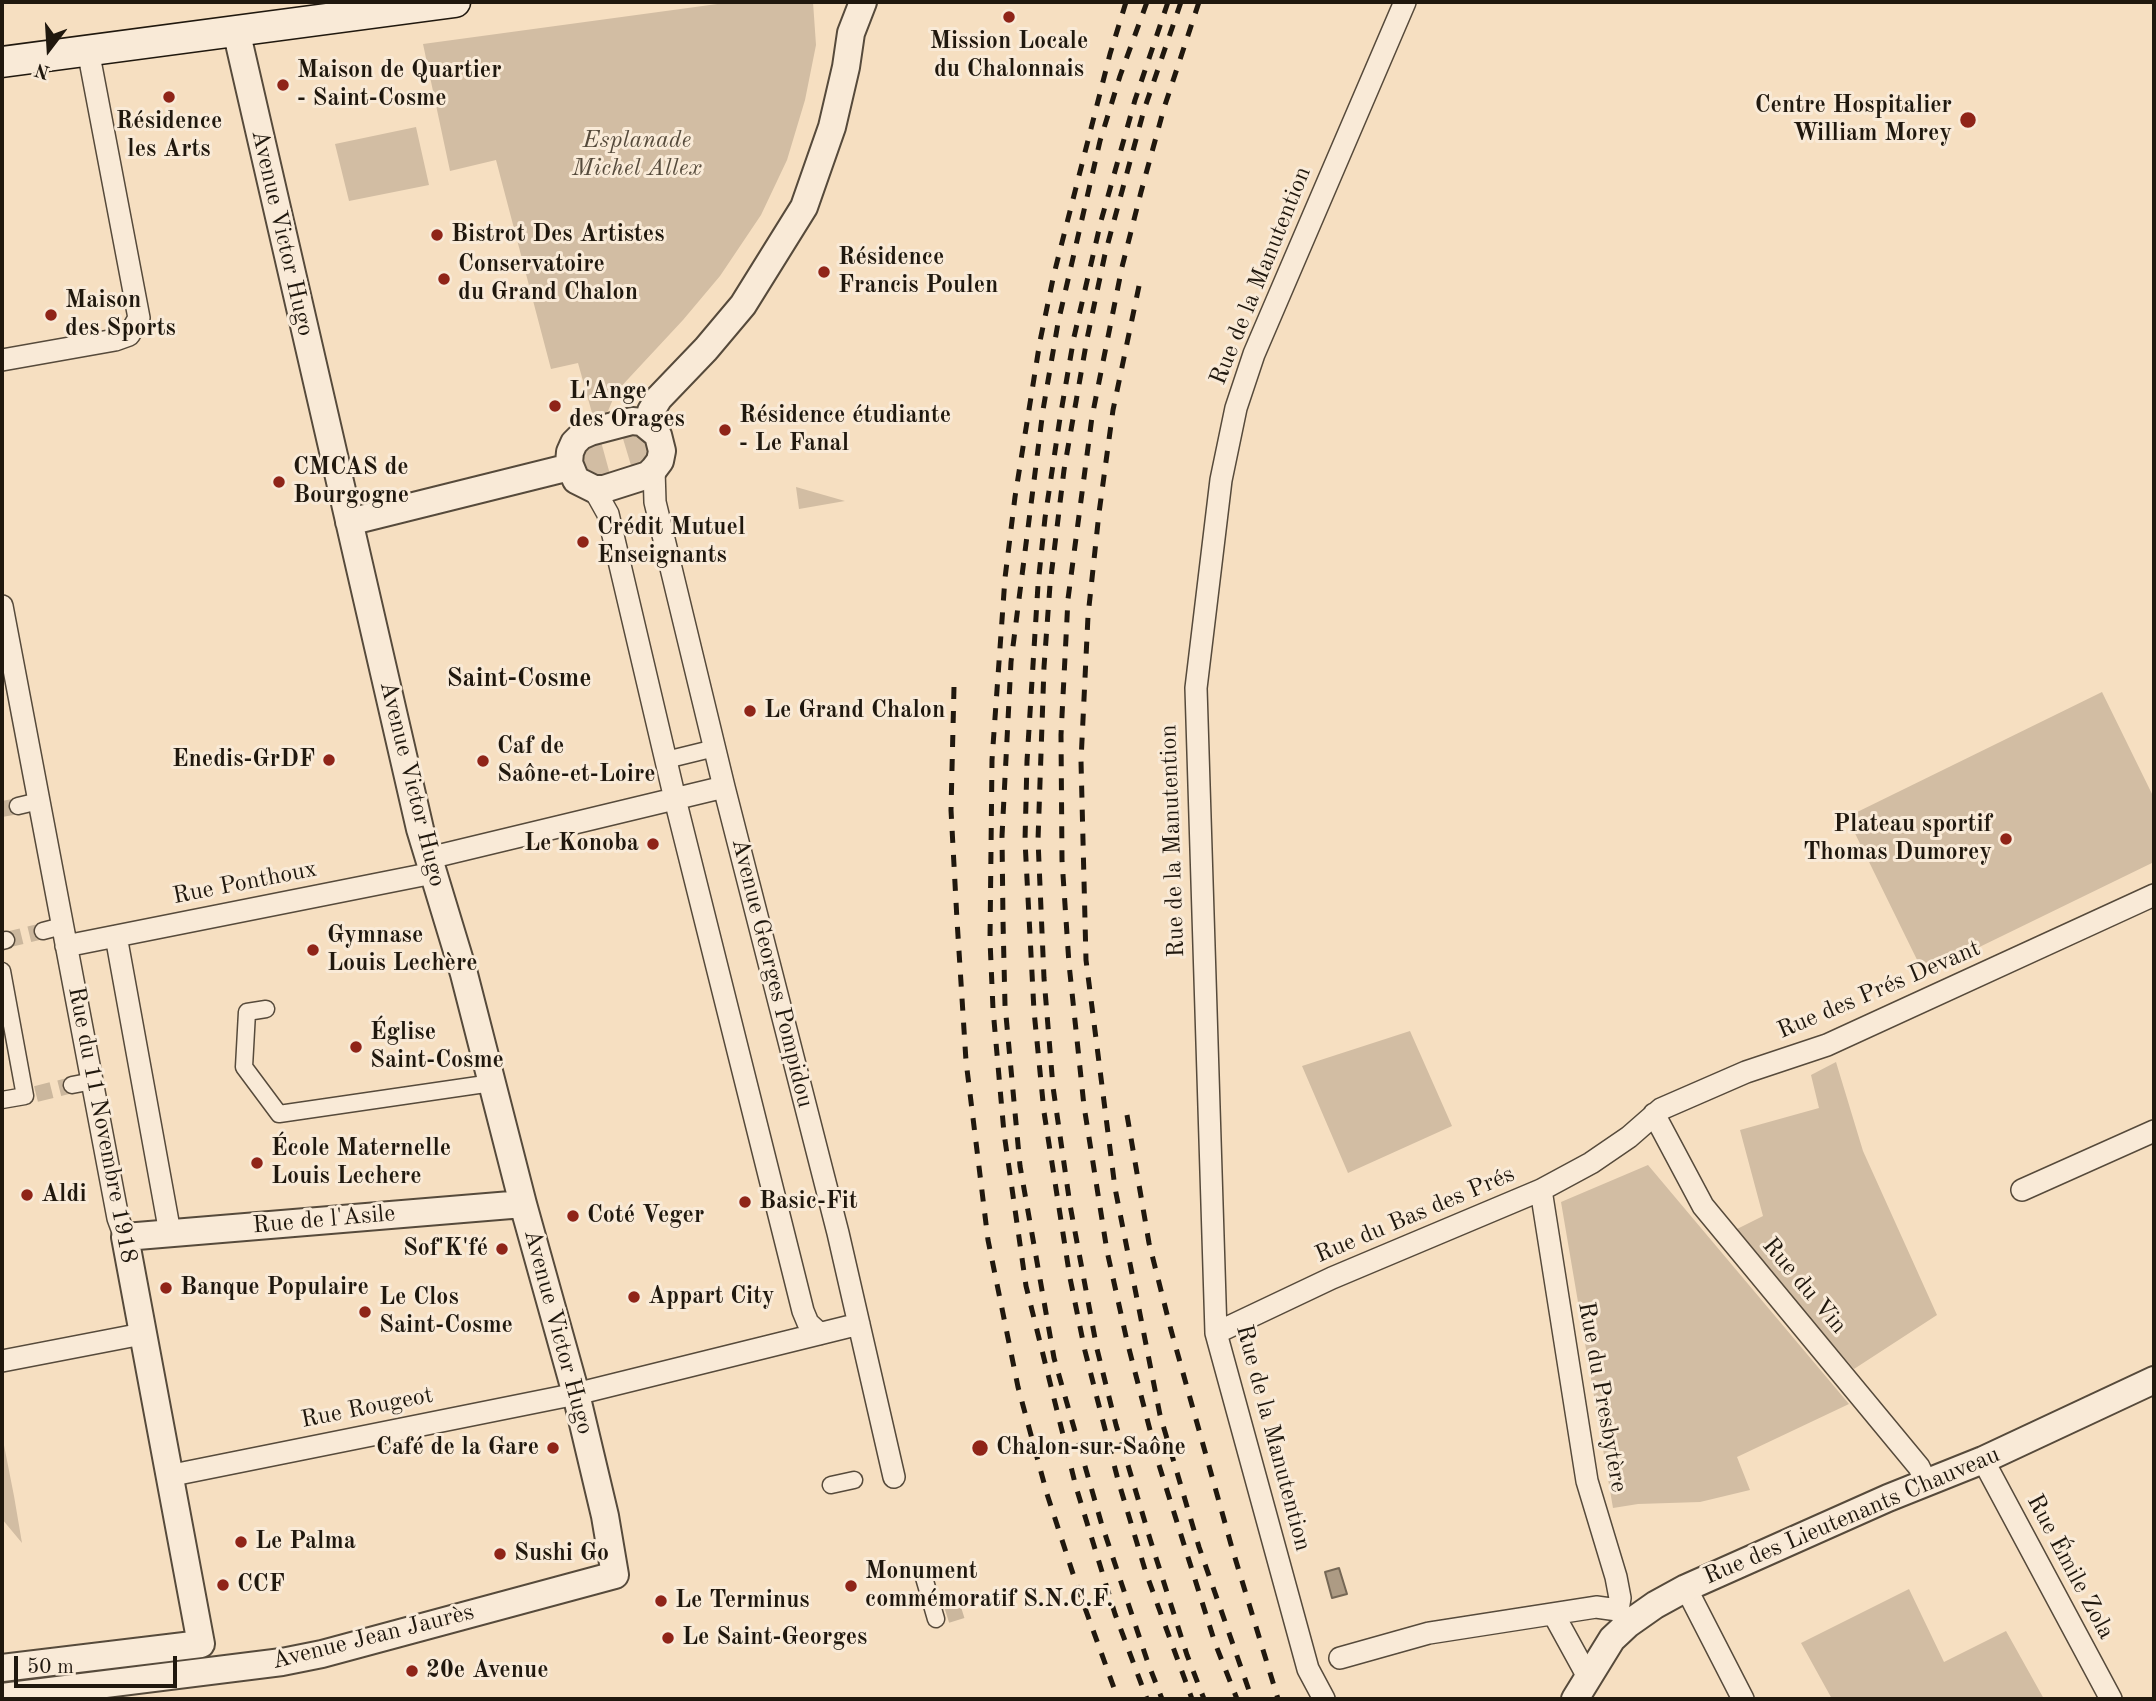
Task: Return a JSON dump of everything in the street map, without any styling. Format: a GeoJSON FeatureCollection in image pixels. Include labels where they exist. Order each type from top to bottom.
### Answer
{"type":"FeatureCollection","features":[{"type":"Feature","properties":{"kind":"main road"},"geometry":{"type":"LineString","coordinates":[[2,62],[236,30],[321,11],[455,2]]}},
{"type":"Feature","properties":{"kind":"street"},"geometry":{"type":"LineString","coordinates":[[842,2],[851,33]]}},
{"type":"Feature","properties":{"kind":"street"},"geometry":{"type":"LineString","coordinates":[[651,427],[651,411],[659,398],[743,305],[804,207],[838,105],[851,33],[863,2]]}},
{"type":"Feature","properties":{"kind":"street","name":"Rue de la Manutention"},"geometry":{"type":"LineString","coordinates":[[1324,1699],[1308,1669],[1216,1333],[1195,705],[1198,657],[1221,480],[1236,408],[1254,354],[1405,2]]}},
{"type":"Feature","properties":{"kind":"street","name":"Avenue Victor Hugo"},"geometry":{"type":"LineString","coordinates":[[236,30],[420,829],[464,974],[523,1204],[576,1394],[605,1516],[615,1575]]}},
{"type":"Feature","properties":{"kind":"street"},"geometry":{"type":"LineString","coordinates":[[2,360],[115,340],[129,335],[139,318],[88,50]]}},
{"type":"Feature","properties":{"kind":"street"},"geometry":{"type":"LineString","coordinates":[[632,421],[651,427],[658,435],[662,451],[660,461],[648,475],[604,489],[594,489],[576,480],[570,467],[570,452],[581,436],[632,421]]}},
{"type":"Feature","properties":{"kind":"street"},"geometry":{"type":"LineString","coordinates":[[349,522],[570,467]]}},
{"type":"Feature","properties":{"kind":"street","name":"Avenue Georges Pompidou"},"geometry":{"type":"LineString","coordinates":[[654,469],[655,502],[831,1207],[892,1471]]}},
{"type":"Feature","properties":{"kind":"street"},"geometry":{"type":"LineString","coordinates":[[594,489],[608,514],[666,760],[803,1311],[808,1324],[820,1334]]}},
{"type":"Feature","properties":{"kind":"street","name":"Rue du 11 Novembre 1918"},"geometry":{"type":"LineString","coordinates":[[2,606],[9,680],[39,801],[57,934],[83,1083],[125,1237],[201,1644]]}},
{"type":"Feature","properties":{"kind":"street"},"geometry":{"type":"LineString","coordinates":[[666,760],[715,748]]}},
{"type":"Feature","properties":{"kind":"street","name":"Rue Ponthoux"},"geometry":{"type":"LineString","coordinates":[[57,934],[116,936],[431,865],[724,787]]}},
{"type":"Feature","properties":{"kind":"street"},"geometry":{"type":"LineString","coordinates":[[18,806],[39,801]]}},
{"type":"Feature","properties":{"kind":"street","name":"Rue des Prés Devant"},"geometry":{"type":"LineString","coordinates":[[1629,1137],[1654,1114],[1746,1072],[1827,1045],[2154,895]]}},
{"type":"Feature","properties":{"kind":"street","name":"Rue du 11 Novembre 1918"},"geometry":{"type":"LineString","coordinates":[[116,936],[170,1234]]}},
{"type":"Feature","properties":{"kind":"street"},"geometry":{"type":"LineString","coordinates":[[2,971],[31,1095],[2,1100]]}},
{"type":"Feature","properties":{"kind":"street"},"geometry":{"type":"LineString","coordinates":[[266,1009],[247,1012],[244,1067],[279,1114],[492,1083]]}},
{"type":"Feature","properties":{"kind":"street","name":"Rue du Vin"},"geometry":{"type":"LineString","coordinates":[[1654,1114],[1703,1206],[1919,1466],[1926,1482]]}},
{"type":"Feature","properties":{"kind":"street"},"geometry":{"type":"LineString","coordinates":[[2022,1190],[2154,1131]]}},
{"type":"Feature","properties":{"kind":"street","name":"Rue du Bas des Prés"},"geometry":{"type":"LineString","coordinates":[[1216,1333],[1332,1279],[1541,1190],[1591,1163],[1629,1137]]}},
{"type":"Feature","properties":{"kind":"street","name":"Rue du Presbytère"},"geometry":{"type":"LineString","coordinates":[[1541,1190],[1587,1481],[1616,1577],[1623,1617]]}},
{"type":"Feature","properties":{"kind":"street","name":"Rue de l'Asile"},"geometry":{"type":"LineString","coordinates":[[125,1237],[523,1204]]}},
{"type":"Feature","properties":{"kind":"street","name":"Rue Rougeot"},"geometry":{"type":"LineString","coordinates":[[168,1476],[576,1394],[859,1324]]}},
{"type":"Feature","properties":{"kind":"street"},"geometry":{"type":"LineString","coordinates":[[2,1361],[142,1334]]}},
{"type":"Feature","properties":{"kind":"street","name":"Rue des Lieutenants Chauveau"},"geometry":{"type":"LineString","coordinates":[[1581,1688],[1623,1617],[1926,1482],[1983,1460],[2154,1380]]}},
{"type":"Feature","properties":{"kind":"street","name":"Rue Émile Zola"},"geometry":{"type":"LineString","coordinates":[[1983,1460],[2110,1699]]}},
{"type":"Feature","properties":{"kind":"street"},"geometry":{"type":"LineString","coordinates":[[831,1485],[854,1480]]}},
{"type":"Feature","properties":{"kind":"street"},"geometry":{"type":"LineString","coordinates":[[923,1574],[936,1619]]}},
{"type":"Feature","properties":{"kind":"street","name":"Avenue Jean Jaurès"},"geometry":{"type":"LineString","coordinates":[[2,1697],[90,1693],[211,1670],[322,1654],[615,1575]]}},
{"type":"Feature","properties":{"kind":"street"},"geometry":{"type":"LineString","coordinates":[[1686,1588],[1743,1699]]}},
{"type":"Feature","properties":{"kind":"street"},"geometry":{"type":"LineString","coordinates":[[1340,1658],[1429,1633],[1596,1607],[1623,1617]]}},
{"type":"Feature","properties":{"kind":"street"},"geometry":{"type":"LineString","coordinates":[[1554,1615],[1581,1688]]}},
{"type":"Feature","properties":{"kind":"street"},"geometry":{"type":"LineString","coordinates":[[2,1668],[201,1644],[211,1670]]}},
{"type":"Feature","properties":{"kind":"green space","name":"Esplanade Michel Allex"},"geometry":{"type":"Polygon","coordinates":[[[732,2],[813,2],[816,45],[805,100],[787,160],[761,215],[720,276],[616,392],[608,411],[594,420],[578,363],[551,369],[496,160],[450,171],[423,44],[732,2]]]}},
{"type":"Feature","properties":{"kind":"green space"},"geometry":{"type":"Polygon","coordinates":[[[416,127],[429,185],[349,201],[335,144],[416,127]]]}},
{"type":"Feature","properties":{"kind":"green space"},"geometry":{"type":"Polygon","coordinates":[[[634,430],[648,439],[651,457],[633,472],[621,432],[634,430]]]}},
{"type":"Feature","properties":{"kind":"green space"},"geometry":{"type":"Polygon","coordinates":[[[600,438],[611,478],[591,477],[581,466],[584,446],[600,438]]]}},
{"type":"Feature","properties":{"kind":"green space"},"geometry":{"type":"Polygon","coordinates":[[[796,487],[845,501],[799,509],[796,487]]]}},
{"type":"Feature","properties":{"kind":"green space","name":"Plateau sportif Thomas Dumorey"},"geometry":{"type":"Polygon","coordinates":[[[2102,692],[2154,798],[2154,862],[1924,974],[1847,817],[2102,692]]]}},
{"type":"Feature","properties":{"kind":"green space"},"geometry":{"type":"Polygon","coordinates":[[[1410,1031],[1452,1126],[1348,1173],[1302,1066],[1410,1031]]]}},
{"type":"Feature","properties":{"kind":"green space"},"geometry":{"type":"Polygon","coordinates":[[[1836,1062],[1863,1151],[1937,1315],[1854,1369],[1733,1231],[1763,1216],[1740,1130],[1819,1108],[1811,1075],[1836,1062]]]}},
{"type":"Feature","properties":{"kind":"green space"},"geometry":{"type":"Polygon","coordinates":[[[1648,1165],[1849,1404],[1737,1457],[1750,1490],[1700,1502],[1638,1504],[1613,1508],[1561,1202],[1648,1165]]]}},
{"type":"Feature","properties":{"kind":"green space"},"geometry":{"type":"Polygon","coordinates":[[[2,1435],[14,1496],[22,1543],[2,1519],[2,1435]]]}},
{"type":"Feature","properties":{"kind":"green space"},"geometry":{"type":"Polygon","coordinates":[[[1909,1589],[1944,1662],[2006,1631],[2044,1699],[1832,1699],[1801,1643],[1909,1589]]]}},
{"type":"Feature","properties":{"kind":"shaded area"},"geometry":{"type":"Polygon","coordinates":[[[1339,1568],[1347,1594],[1332,1598],[1325,1572],[1339,1568]]]}},
{"type":"Feature","properties":{"kind":"tunnel"},"geometry":{"type":"LineString","coordinates":[[2,809],[18,806]]}},
{"type":"Feature","properties":{"kind":"tunnel"},"geometry":{"type":"LineString","coordinates":[[6,940],[43,931]]}},
{"type":"Feature","properties":{"kind":"tunnel"},"geometry":{"type":"LineString","coordinates":[[36,1094],[72,1085]]}},
{"type":"Feature","properties":{"kind":"tunnel"},"geometry":{"type":"LineString","coordinates":[[952,1605],[957,1621]]}},
{"type":"Feature","properties":{"kind":"railway"},"geometry":{"type":"LineString","coordinates":[[1126,2],[1110,54],[1054,274],[1040,341],[1015,497],[1005,578],[992,760],[990,940],[1004,1133],[1026,1286],[1076,1487],[1115,1614],[1147,1699]]}},
{"type":"Feature","properties":{"kind":"railway"},"geometry":{"type":"LineString","coordinates":[[1147,2],[1100,141],[1058,323],[1043,410],[1011,662],[1002,836],[1005,1005],[1020,1166],[1054,1358],[1101,1522],[1162,1699]]}},
{"type":"Feature","properties":{"kind":"railway"},"geometry":{"type":"LineString","coordinates":[[1168,2],[1135,100],[1101,221],[1074,337],[1060,418],[1038,585],[1025,841],[1034,1011],[1044,1112],[1070,1278],[1085,1351],[1118,1480],[1146,1573],[1192,1699]]}},
{"type":"Feature","properties":{"kind":"railway"},"geometry":{"type":"LineString","coordinates":[[1181,2],[1144,110],[1105,254],[1064,470],[1050,585],[1044,667],[1038,840],[1044,978],[1053,1087],[1070,1205],[1097,1349],[1116,1425],[1150,1539],[1204,1699]]}},
{"type":"Feature","properties":{"kind":"railway"},"geometry":{"type":"LineString","coordinates":[[1199,2],[1164,108],[1141,192],[1122,267],[1092,417],[1068,599],[1061,735],[1062,860],[1069,964],[1084,1106],[1107,1251],[1159,1465],[1215,1643],[1237,1699]]}},
{"type":"Feature","properties":{"kind":"railway"},"geometry":{"type":"LineString","coordinates":[[1139,286],[1113,410],[1088,616],[1081,761],[1086,960],[1115,1188],[1160,1415],[1199,1547],[1252,1699]]}},
{"type":"Feature","properties":{"kind":"railway"},"geometry":{"type":"LineString","coordinates":[[954,687],[951,810],[957,920],[966,1061],[988,1240],[1018,1387],[1047,1494],[1118,1699]]}},
{"type":"Feature","properties":{"kind":"railway"},"geometry":{"type":"LineString","coordinates":[[1127,1115],[1149,1243],[1171,1330],[1232,1548],[1278,1699]]}},
{"type":"Feature","properties":{"kind":"place","name":"Mission Locale du Chalonnais"},"geometry":{"type":"Point","coordinates":[1009,17]}},
{"type":"Feature","properties":{"kind":"place","name":"Maison de Quartier - Saint-Cosme"},"geometry":{"type":"Point","coordinates":[283,85]}},
{"type":"Feature","properties":{"kind":"place","name":"Résidence les Arts"},"geometry":{"type":"Point","coordinates":[169,97]}},
{"type":"Feature","properties":{"kind":"place","name":"Centre Hospitalier William Morey"},"geometry":{"type":"Point","coordinates":[1968,120]}},
{"type":"Feature","properties":{"kind":"place","name":"Bistrot Des Artistes"},"geometry":{"type":"Point","coordinates":[437,235]}},
{"type":"Feature","properties":{"kind":"place","name":"Résidence Francis Poulen"},"geometry":{"type":"Point","coordinates":[824,272]}},
{"type":"Feature","properties":{"kind":"place","name":"Conservatoire du Grand Chalon"},"geometry":{"type":"Point","coordinates":[444,279]}},
{"type":"Feature","properties":{"kind":"place","name":"Maison des Sports"},"geometry":{"type":"Point","coordinates":[51,315]}},
{"type":"Feature","properties":{"kind":"place","name":"L'Ange des Orages"},"geometry":{"type":"Point","coordinates":[555,406]}},
{"type":"Feature","properties":{"kind":"place","name":"Résidence étudiante - Le Fanal"},"geometry":{"type":"Point","coordinates":[725,430]}},
{"type":"Feature","properties":{"kind":"place","name":"CMCAS de Bourgogne"},"geometry":{"type":"Point","coordinates":[279,482]}},
{"type":"Feature","properties":{"kind":"place","name":"Crédit Mutuel Enseignants"},"geometry":{"type":"Point","coordinates":[583,542]}},
{"type":"Feature","properties":{"kind":"place","name":"Le Grand Chalon"},"geometry":{"type":"Point","coordinates":[750,711]}},
{"type":"Feature","properties":{"kind":"place","name":"Enedis-GrDF"},"geometry":{"type":"Point","coordinates":[329,760]}},
{"type":"Feature","properties":{"kind":"place","name":"Caf de Saône-et-Loire"},"geometry":{"type":"Point","coordinates":[483,761]}},
{"type":"Feature","properties":{"kind":"place","name":"Plateau sportif Thomas Dumorey"},"geometry":{"type":"Point","coordinates":[2006,839]}},
{"type":"Feature","properties":{"kind":"place","name":"Le Konoba"},"geometry":{"type":"Point","coordinates":[653,844]}},
{"type":"Feature","properties":{"kind":"place","name":"Gymnase Louis Lechère"},"geometry":{"type":"Point","coordinates":[313,950]}},
{"type":"Feature","properties":{"kind":"place","name":"Église Saint-Cosme"},"geometry":{"type":"Point","coordinates":[356,1047]}},
{"type":"Feature","properties":{"kind":"place","name":"École Maternelle Louis Lechere"},"geometry":{"type":"Point","coordinates":[257,1163]}},
{"type":"Feature","properties":{"kind":"place","name":"Aldi"},"geometry":{"type":"Point","coordinates":[27,1195]}},
{"type":"Feature","properties":{"kind":"place","name":"Basic-Fit"},"geometry":{"type":"Point","coordinates":[745,1202]}},
{"type":"Feature","properties":{"kind":"place","name":"Coté Veger"},"geometry":{"type":"Point","coordinates":[573,1216]}},
{"type":"Feature","properties":{"kind":"place","name":"Sof'K'fé"},"geometry":{"type":"Point","coordinates":[502,1249]}},
{"type":"Feature","properties":{"kind":"place","name":"Banque Populaire"},"geometry":{"type":"Point","coordinates":[166,1288]}},
{"type":"Feature","properties":{"kind":"place","name":"Appart City"},"geometry":{"type":"Point","coordinates":[634,1297]}},
{"type":"Feature","properties":{"kind":"place","name":"Le Clos Saint-Cosme"},"geometry":{"type":"Point","coordinates":[365,1312]}},
{"type":"Feature","properties":{"kind":"place","name":"Café de la Gare"},"geometry":{"type":"Point","coordinates":[553,1448]}},
{"type":"Feature","properties":{"kind":"place","name":"Chalon-sur-Saône"},"geometry":{"type":"Point","coordinates":[980,1448]}},
{"type":"Feature","properties":{"kind":"place","name":"Le Palma"},"geometry":{"type":"Point","coordinates":[241,1542]}},
{"type":"Feature","properties":{"kind":"place","name":"Sushi Go"},"geometry":{"type":"Point","coordinates":[500,1554]}},
{"type":"Feature","properties":{"kind":"place","name":"CCF"},"geometry":{"type":"Point","coordinates":[223,1585]}},
{"type":"Feature","properties":{"kind":"place","name":"Monument commémoratif S.N.C.F."},"geometry":{"type":"Point","coordinates":[851,1586]}},
{"type":"Feature","properties":{"kind":"place","name":"Le Terminus"},"geometry":{"type":"Point","coordinates":[661,1601]}},
{"type":"Feature","properties":{"kind":"place","name":"Le Saint-Georges"},"geometry":{"type":"Point","coordinates":[668,1638]}},
{"type":"Feature","properties":{"kind":"place","name":"20e Avenue"},"geometry":{"type":"Point","coordinates":[412,1671]}},
{"type":"Feature","properties":{"kind":"district","name":"Saint-Cosme"},"geometry":{"type":"Point","coordinates":[519,679]}}]}
